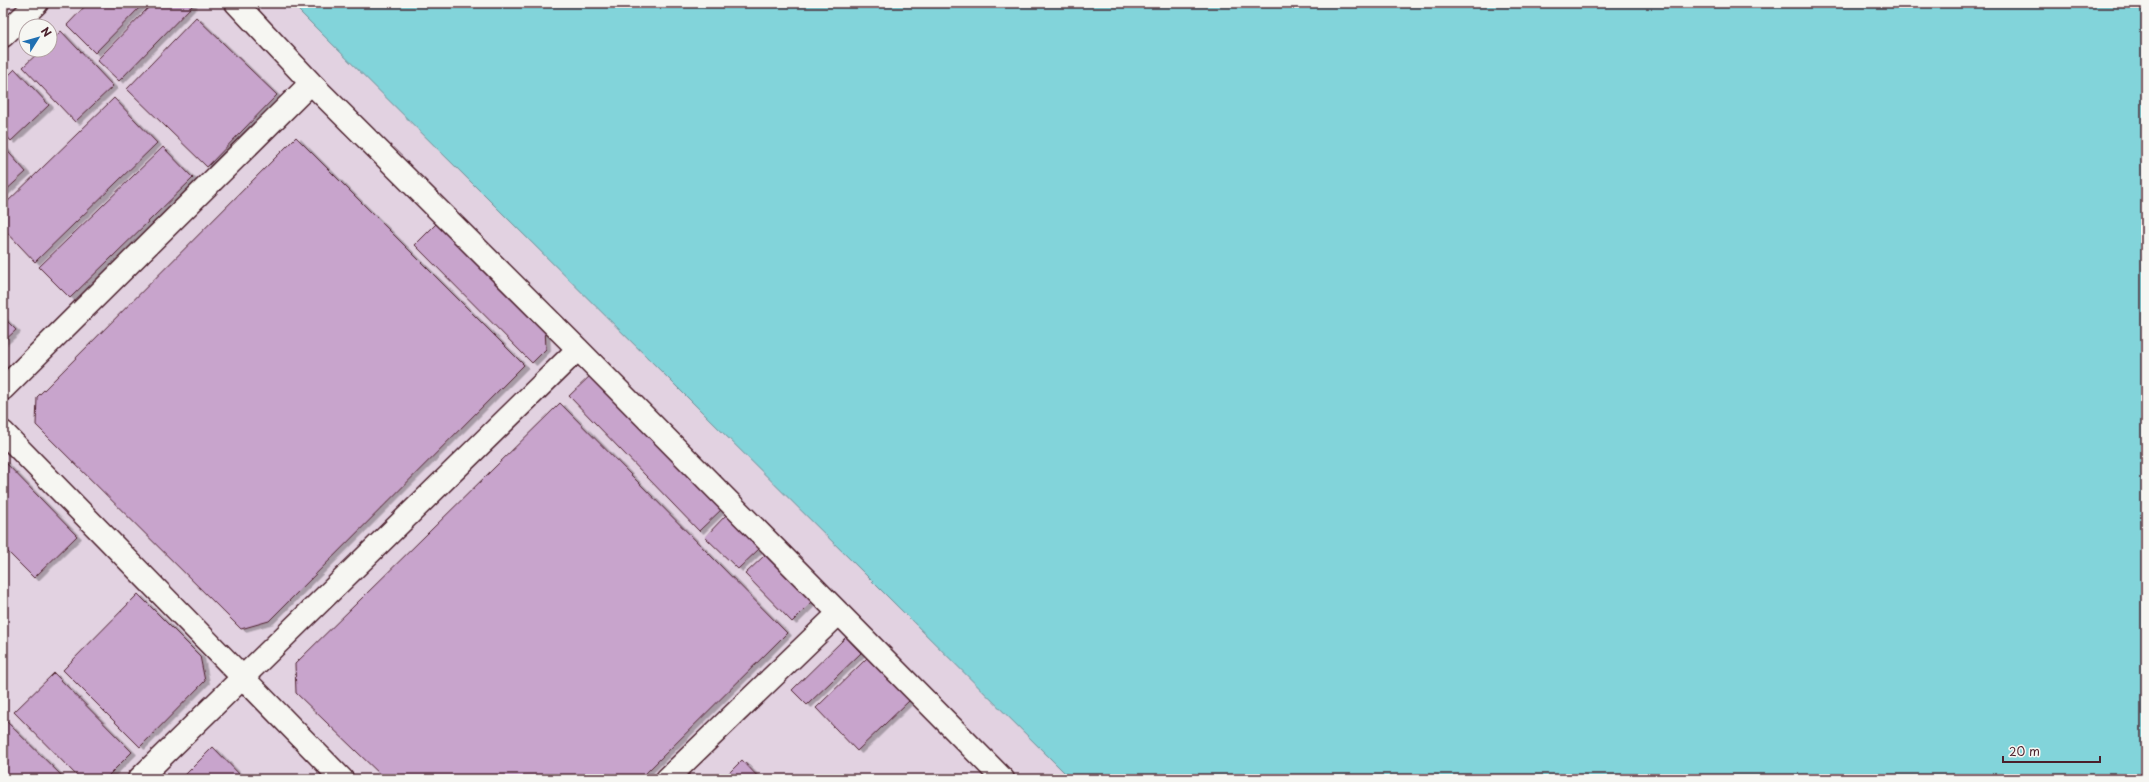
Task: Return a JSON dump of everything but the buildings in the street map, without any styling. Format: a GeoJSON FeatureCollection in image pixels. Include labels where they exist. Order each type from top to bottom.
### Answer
{"type":"FeatureCollection","features":[{"type":"Feature","properties":{"kind":"street"},"geometry":{"type":"LineString","coordinates":[[3,36],[36,3]]}},
{"type":"Feature","properties":{"kind":"street"},"geometry":{"type":"LineString","coordinates":[[236,3],[311,83],[578,349],[1003,779]]}},
{"type":"Feature","properties":{"kind":"street"},"geometry":{"type":"LineString","coordinates":[[3,389],[311,83]]}},
{"type":"Feature","properties":{"kind":"street"},"geometry":{"type":"LineString","coordinates":[[139,779],[578,349]]}},
{"type":"Feature","properties":{"kind":"street"},"geometry":{"type":"LineString","coordinates":[[3,432],[342,779]]}},
{"type":"Feature","properties":{"kind":"street"},"geometry":{"type":"LineString","coordinates":[[667,779],[838,612]]}},
{"type":"Feature","properties":{"kind":"shaded area"},"geometry":{"type":"Polygon","coordinates":[[[3,3],[291,3],[1071,779],[3,779],[3,3]]]}},
{"type":"Feature","properties":{"kind":"water"},"geometry":{"type":"Polygon","coordinates":[[[291,3],[2146,3],[2146,779],[1071,779],[291,3]]]}}]}
